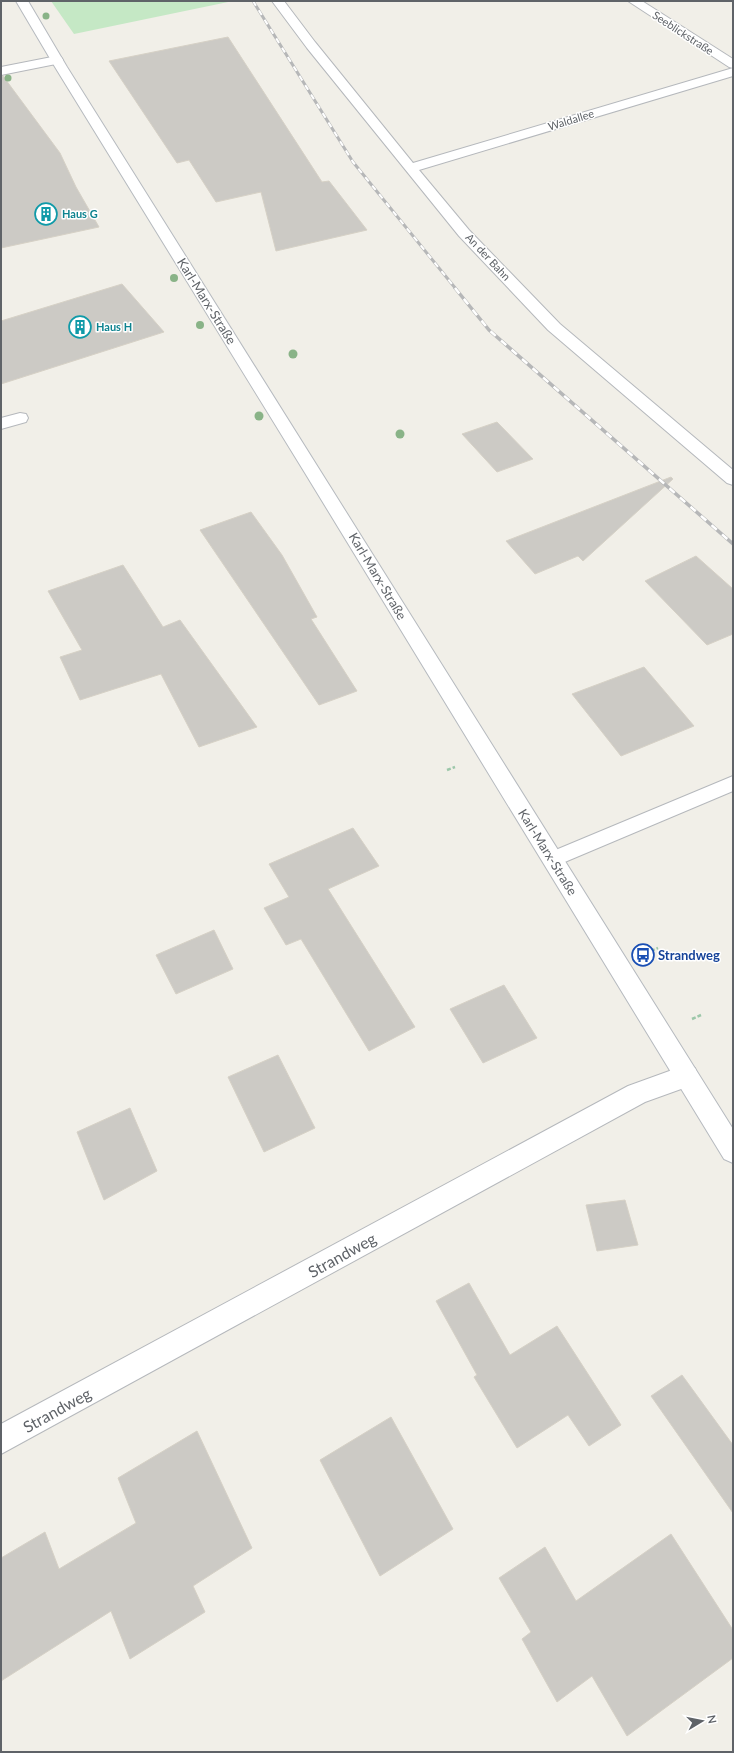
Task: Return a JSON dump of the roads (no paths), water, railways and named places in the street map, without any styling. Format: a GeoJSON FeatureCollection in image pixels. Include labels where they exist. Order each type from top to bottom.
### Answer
{"type":"FeatureCollection","features":[{"type":"Feature","properties":{"kind":"street","name":"Karl-Marx-Straße"},"geometry":{"type":"LineString","coordinates":[[22,1],[57,60],[307,460],[487,756],[733,1151]]}},
{"type":"Feature","properties":{"kind":"street","name":"An der Bahn"},"geometry":{"type":"LineString","coordinates":[[278,1],[311,45],[464,233],[554,327],[733,479]]}},
{"type":"Feature","properties":{"kind":"street","name":"Seeblickstraße"},"geometry":{"type":"LineString","coordinates":[[634,1],[733,64]]}},
{"type":"Feature","properties":{"kind":"street"},"geometry":{"type":"LineString","coordinates":[[1,71],[57,60]]}},
{"type":"Feature","properties":{"kind":"street","name":"Waldallee"},"geometry":{"type":"LineString","coordinates":[[410,168],[733,72]]}},
{"type":"Feature","properties":{"kind":"street"},"geometry":{"type":"LineString","coordinates":[[1,424],[20,418]]}},
{"type":"Feature","properties":{"kind":"street","name":"Strandweg"},"geometry":{"type":"LineString","coordinates":[[1,1440],[637,1094],[686,1076]]}},
{"type":"Feature","properties":{"kind":"lane"},"geometry":{"type":"LineString","coordinates":[[552,859],[733,783]]}},
{"type":"Feature","properties":{"kind":"railway"},"geometry":{"type":"LineString","coordinates":[[253,1],[353,162],[456,289]]}},
{"type":"Feature","properties":{"kind":"railway"},"geometry":{"type":"LineString","coordinates":[[455,288],[489,330],[733,544]]}},
{"type":"Feature","properties":{"kind":"place","name":"Haus G"},"geometry":{"type":"Point","coordinates":[46,214]}},
{"type":"Feature","properties":{"kind":"place","name":"Haus H"},"geometry":{"type":"Point","coordinates":[80,327]}},
{"type":"Feature","properties":{"kind":"place","name":"Strandweg"},"geometry":{"type":"Point","coordinates":[643,955]}}]}
